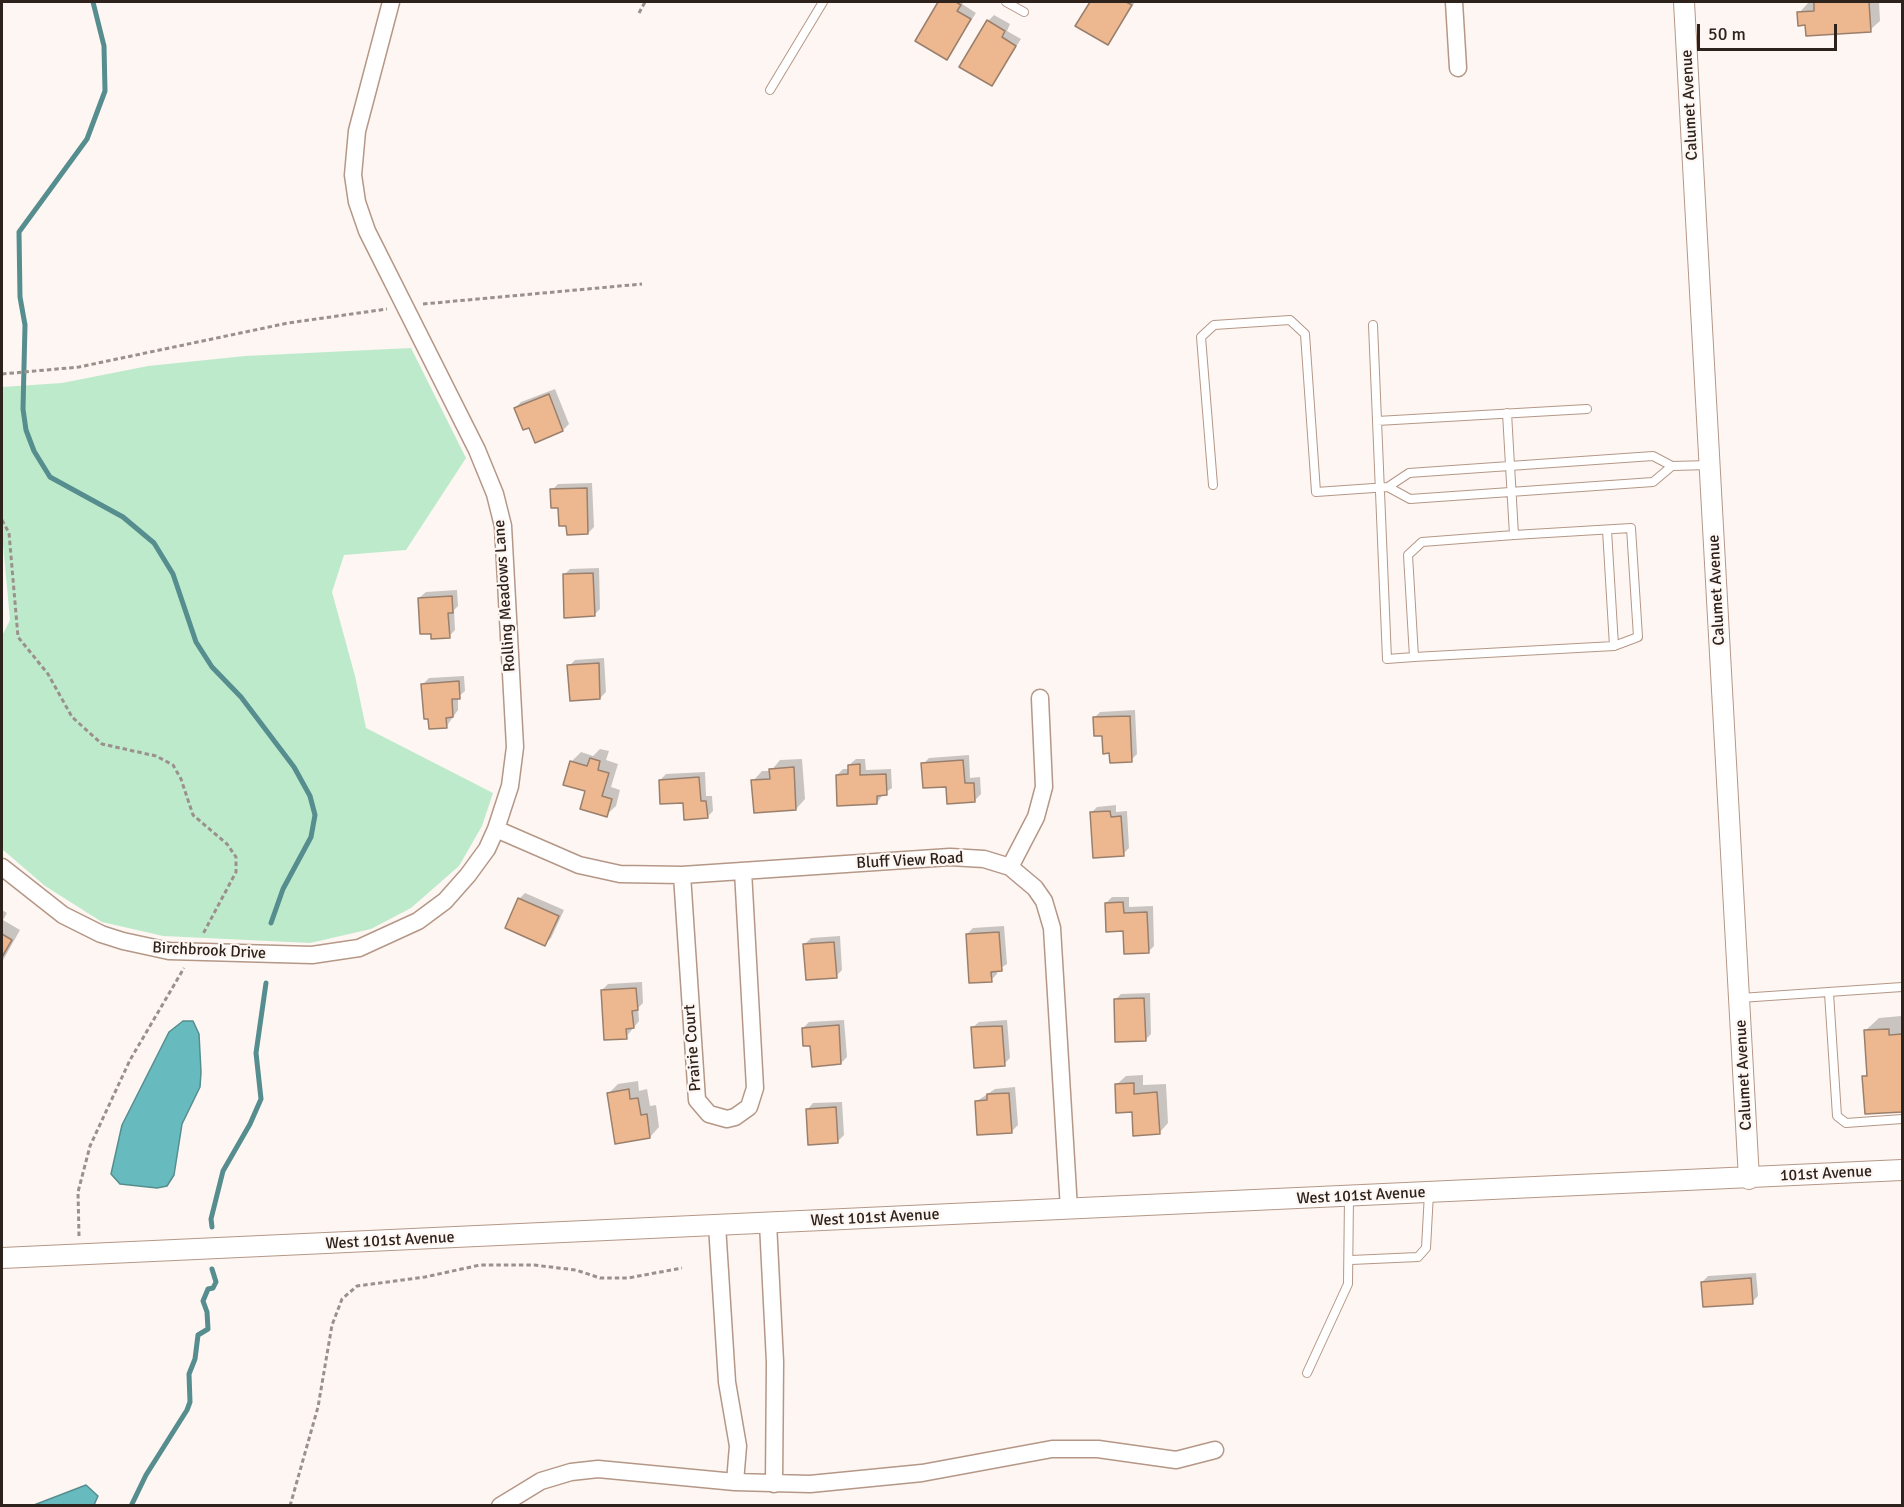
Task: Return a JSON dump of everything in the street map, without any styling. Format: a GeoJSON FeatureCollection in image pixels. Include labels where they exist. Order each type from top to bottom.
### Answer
{"type":"FeatureCollection","features":[{"type":"Feature","properties":{"kind":"street","name":"Rolling Meadows Lane"},"geometry":{"type":"LineString","coordinates":[[296,955],[359,948],[418,921],[445,901],[487,849],[496,830],[510,786],[515,747],[503,526],[487,473],[361,216],[352,163],[357,131],[391,2]]}},
{"type":"Feature","properties":{"kind":"street"},"geometry":{"type":"LineString","coordinates":[[1454,2],[1458,68]]}},
{"type":"Feature","properties":{"kind":"street","name":"Calumet Avenue"},"geometry":{"type":"LineString","coordinates":[[1684,2],[1749,1179]]}},
{"type":"Feature","properties":{"kind":"street"},"geometry":{"type":"LineString","coordinates":[[1010,867],[1036,817],[1044,787],[1040,698]]}},
{"type":"Feature","properties":{"kind":"street","name":"Bluff View Road"},"geometry":{"type":"LineString","coordinates":[[496,830],[542,851],[597,870],[629,875],[682,875],[968,857],[1010,867],[1035,888],[1044,901],[1052,928],[1069,1209]]}},
{"type":"Feature","properties":{"kind":"street","name":"Birchbrook Drive"},"geometry":{"type":"LineString","coordinates":[[2,867],[63,915],[101,934],[147,947],[194,952],[296,955]]}},
{"type":"Feature","properties":{"kind":"street","name":"Prairie Court"},"geometry":{"type":"LineString","coordinates":[[682,875],[695,1091],[702,1108],[717,1118],[727,1119],[735,1117],[749,1107],[754,1088],[743,871]]}},
{"type":"Feature","properties":{"kind":"street","name":"101st Avenue"},"geometry":{"type":"LineString","coordinates":[[1749,1179],[1902,1170]]}},
{"type":"Feature","properties":{"kind":"street","name":"West 101st Avenue"},"geometry":{"type":"LineString","coordinates":[[2,1258],[1749,1179]]}},
{"type":"Feature","properties":{"kind":"street"},"geometry":{"type":"LineString","coordinates":[[768,1223],[775,1362],[774,1484]]}},
{"type":"Feature","properties":{"kind":"street"},"geometry":{"type":"LineString","coordinates":[[717,1225],[727,1382],[738,1446],[735,1482]]}},
{"type":"Feature","properties":{"kind":"street"},"geometry":{"type":"LineString","coordinates":[[500,1506],[515,1495],[549,1478],[598,1469],[735,1482],[774,1484],[842,1482],[900,1476],[1052,1449],[1098,1449],[1176,1460],[1215,1450]]}},
{"type":"Feature","properties":{"kind":"lane"},"geometry":{"type":"LineString","coordinates":[[770,90],[823,2]]}},
{"type":"Feature","properties":{"kind":"lane"},"geometry":{"type":"LineString","coordinates":[[1006,2],[1024,12]]}},
{"type":"Feature","properties":{"kind":"lane"},"geometry":{"type":"LineString","coordinates":[[1213,485],[1201,337],[1214,325],[1290,320],[1305,334],[1316,492],[1384,487],[1409,473],[1653,456],[1672,466],[1710,465]]}},
{"type":"Feature","properties":{"kind":"lane"},"geometry":{"type":"LineString","coordinates":[[1373,326],[1377,420],[1384,487],[1387,659],[1614,646],[1638,637],[1631,528],[1422,542],[1408,555],[1414,657]]}},
{"type":"Feature","properties":{"kind":"lane"},"geometry":{"type":"LineString","coordinates":[[1377,420],[1587,410]]}},
{"type":"Feature","properties":{"kind":"lane"},"geometry":{"type":"LineString","coordinates":[[1507,413],[1514,535]]}},
{"type":"Feature","properties":{"kind":"lane"},"geometry":{"type":"LineString","coordinates":[[1384,487],[1410,499],[1653,482],[1672,466]]}},
{"type":"Feature","properties":{"kind":"lane"},"geometry":{"type":"LineString","coordinates":[[1607,530],[1614,646]]}},
{"type":"Feature","properties":{"kind":"lane"},"geometry":{"type":"LineString","coordinates":[[1740,998],[1902,987]]}},
{"type":"Feature","properties":{"kind":"lane"},"geometry":{"type":"LineString","coordinates":[[1829,993],[1837,1116],[1846,1123],[1902,1119]]}},
{"type":"Feature","properties":{"kind":"lane"},"geometry":{"type":"LineString","coordinates":[[1350,1260],[1418,1257],[1426,1248],[1429,1193]]}},
{"type":"Feature","properties":{"kind":"lane"},"geometry":{"type":"LineString","coordinates":[[1307,1373],[1348,1284],[1349,1197]]}},
{"type":"Feature","properties":{"kind":"path"},"geometry":{"type":"LineString","coordinates":[[639,13],[645,2]]}},
{"type":"Feature","properties":{"kind":"path"},"geometry":{"type":"LineString","coordinates":[[2,374],[79,366],[288,323],[468,298],[642,284]]}},
{"type":"Feature","properties":{"kind":"path"},"geometry":{"type":"LineString","coordinates":[[2,520],[9,533],[18,637],[48,674],[72,717],[102,744],[156,756],[173,765],[181,779],[193,815],[231,848],[236,857],[236,872],[194,952],[125,1069],[90,1146],[78,1192],[80,1255]]}},
{"type":"Feature","properties":{"kind":"path"},"geometry":{"type":"LineString","coordinates":[[290,1506],[318,1407],[332,1325],[342,1299],[357,1286],[425,1277],[480,1265],[534,1265],[576,1270],[600,1278],[628,1278],[682,1268]]}},
{"type":"Feature","properties":{"kind":"green space"},"geometry":{"type":"Polygon","coordinates":[[[411,348],[466,458],[406,550],[344,555],[332,592],[355,676],[366,728],[493,793],[482,826],[459,866],[411,908],[371,929],[310,943],[163,936],[102,922],[45,886],[2,849],[2,636],[10,620],[2,533],[2,387],[62,383],[148,366],[245,356],[411,348]]]}},
{"type":"Feature","properties":{"kind":"water"},"geometry":{"type":"Polygon","coordinates":[[[183,1021],[193,1021],[199,1034],[201,1072],[200,1087],[182,1124],[174,1175],[167,1186],[157,1188],[120,1184],[111,1174],[122,1125],[169,1032],[183,1021]]]}},
{"type":"Feature","properties":{"kind":"water"},"geometry":{"type":"Polygon","coordinates":[[[86,1485],[98,1496],[94,1505],[34,1505],[86,1485]]]}},
{"type":"Feature","properties":{"kind":"building"},"geometry":{"type":"Polygon","coordinates":[[[938,2],[956,2],[961,5],[957,11],[971,19],[947,60],[915,41],[938,2]]]}},
{"type":"Feature","properties":{"kind":"building"},"geometry":{"type":"Polygon","coordinates":[[[1090,2],[1126,2],[1132,5],[1108,45],[1075,26],[1090,2]]]}},
{"type":"Feature","properties":{"kind":"building"},"geometry":{"type":"Polygon","coordinates":[[[1814,2],[1869,2],[1871,32],[1806,36],[1805,25],[1798,26],[1797,12],[1814,11],[1814,2]]]}},
{"type":"Feature","properties":{"kind":"building"},"geometry":{"type":"Polygon","coordinates":[[[987,20],[1005,31],[1002,37],[1016,46],[992,86],[959,67],[987,20]]]}},
{"type":"Feature","properties":{"kind":"building"},"geometry":{"type":"Polygon","coordinates":[[[549,394],[563,431],[535,443],[529,428],[523,430],[514,408],[549,394]]]}},
{"type":"Feature","properties":{"kind":"building"},"geometry":{"type":"Polygon","coordinates":[[[587,488],[588,534],[567,535],[566,526],[559,526],[558,508],[551,508],[550,489],[587,488]]]}},
{"type":"Feature","properties":{"kind":"building"},"geometry":{"type":"Polygon","coordinates":[[[593,573],[595,616],[564,618],[563,574],[593,573]]]}},
{"type":"Feature","properties":{"kind":"building"},"geometry":{"type":"Polygon","coordinates":[[[452,596],[453,613],[448,613],[450,638],[431,639],[431,634],[420,634],[418,598],[452,596]]]}},
{"type":"Feature","properties":{"kind":"building"},"geometry":{"type":"Polygon","coordinates":[[[599,663],[600,699],[570,701],[567,665],[599,663]]]}},
{"type":"Feature","properties":{"kind":"building"},"geometry":{"type":"Polygon","coordinates":[[[459,681],[460,699],[452,699],[453,717],[446,718],[447,728],[429,729],[428,719],[424,719],[421,684],[459,681]]]}},
{"type":"Feature","properties":{"kind":"building"},"geometry":{"type":"Polygon","coordinates":[[[1130,716],[1132,762],[1110,763],[1109,753],[1103,754],[1102,736],[1094,736],[1093,717],[1130,716]]]}},
{"type":"Feature","properties":{"kind":"building"},"geometry":{"type":"Polygon","coordinates":[[[590,758],[600,761],[598,770],[609,773],[602,796],[612,799],[607,817],[580,809],[585,791],[563,785],[570,761],[587,766],[590,758]]]}},
{"type":"Feature","properties":{"kind":"building"},"geometry":{"type":"Polygon","coordinates":[[[963,760],[965,783],[974,783],[975,802],[947,804],[946,787],[923,788],[921,763],[963,760]]]}},
{"type":"Feature","properties":{"kind":"building"},"geometry":{"type":"Polygon","coordinates":[[[860,764],[860,775],[886,774],[887,795],[877,796],[877,804],[837,806],[836,775],[848,774],[848,765],[860,764]]]}},
{"type":"Feature","properties":{"kind":"building"},"geometry":{"type":"Polygon","coordinates":[[[794,767],[796,810],[754,813],[751,780],[770,779],[769,769],[794,767]]]}},
{"type":"Feature","properties":{"kind":"building"},"geometry":{"type":"Polygon","coordinates":[[[699,777],[701,801],[706,801],[708,818],[684,820],[683,803],[660,804],[659,780],[699,777]]]}},
{"type":"Feature","properties":{"kind":"building"},"geometry":{"type":"Polygon","coordinates":[[[1110,811],[1111,817],[1121,816],[1124,856],[1093,858],[1090,812],[1110,811]]]}},
{"type":"Feature","properties":{"kind":"building"},"geometry":{"type":"Polygon","coordinates":[[[518,898],[559,916],[545,946],[505,928],[518,898]]]}},
{"type":"Feature","properties":{"kind":"building"},"geometry":{"type":"Polygon","coordinates":[[[1123,902],[1124,913],[1147,912],[1149,953],[1124,954],[1123,931],[1106,932],[1105,903],[1123,902]]]}},
{"type":"Feature","properties":{"kind":"building"},"geometry":{"type":"Polygon","coordinates":[[[999,932],[1002,971],[991,972],[992,982],[969,983],[966,934],[999,932]]]}},
{"type":"Feature","properties":{"kind":"building"},"geometry":{"type":"Polygon","coordinates":[[[2,934],[12,940],[2,957],[2,934]]]}},
{"type":"Feature","properties":{"kind":"building"},"geometry":{"type":"Polygon","coordinates":[[[834,942],[837,978],[806,980],[803,944],[834,942]]]}},
{"type":"Feature","properties":{"kind":"building"},"geometry":{"type":"Polygon","coordinates":[[[636,988],[638,1010],[632,1011],[634,1028],[626,1029],[627,1039],[604,1040],[601,990],[636,988]]]}},
{"type":"Feature","properties":{"kind":"building"},"geometry":{"type":"Polygon","coordinates":[[[1144,998],[1146,1041],[1115,1042],[1114,999],[1144,998]]]}},
{"type":"Feature","properties":{"kind":"building"},"geometry":{"type":"Polygon","coordinates":[[[839,1025],[841,1064],[812,1067],[810,1046],[803,1046],[802,1028],[839,1025]]]}},
{"type":"Feature","properties":{"kind":"building"},"geometry":{"type":"Polygon","coordinates":[[[1002,1026],[1005,1066],[974,1068],[971,1027],[1002,1026]]]}},
{"type":"Feature","properties":{"kind":"building"},"geometry":{"type":"Polygon","coordinates":[[[1889,1029],[1889,1035],[1902,1034],[1902,1112],[1865,1114],[1862,1076],[1867,1076],[1864,1030],[1889,1029]]]}},
{"type":"Feature","properties":{"kind":"building"},"geometry":{"type":"Polygon","coordinates":[[[1134,1083],[1134,1094],[1157,1092],[1160,1134],[1133,1136],[1132,1112],[1116,1113],[1115,1084],[1134,1083]]]}},
{"type":"Feature","properties":{"kind":"building"},"geometry":{"type":"Polygon","coordinates":[[[629,1089],[630,1099],[638,1098],[641,1115],[647,1114],[650,1138],[615,1144],[607,1093],[629,1089]]]}},
{"type":"Feature","properties":{"kind":"building"},"geometry":{"type":"Polygon","coordinates":[[[1009,1093],[1012,1133],[977,1135],[975,1101],[987,1100],[987,1094],[1009,1093]]]}},
{"type":"Feature","properties":{"kind":"building"},"geometry":{"type":"Polygon","coordinates":[[[836,1107],[838,1143],[808,1145],[806,1109],[836,1107]]]}},
{"type":"Feature","properties":{"kind":"building"},"geometry":{"type":"Polygon","coordinates":[[[1751,1278],[1753,1304],[1703,1307],[1701,1282],[1751,1278]]]}},
{"type":"Feature","properties":{"kind":"waterway"},"geometry":{"type":"LineString","coordinates":[[93,2],[104,46],[105,91],[87,139],[19,232],[20,297],[25,325],[23,409],[26,430],[34,451],[50,477],[123,517],[154,543],[173,574],[196,642],[212,667],[241,697],[294,767],[310,796],[315,815],[311,837],[283,889],[271,923]]}},
{"type":"Feature","properties":{"kind":"waterway"},"geometry":{"type":"LineString","coordinates":[[212,1227],[211,1219],[223,1171],[250,1124],[261,1099],[256,1053],[266,983]]}},
{"type":"Feature","properties":{"kind":"waterway"},"geometry":{"type":"LineString","coordinates":[[131,1506],[146,1475],[190,1402],[189,1374],[195,1359],[198,1335],[208,1329],[207,1312],[203,1301],[208,1289],[213,1288],[216,1282],[212,1269]]}}]}
